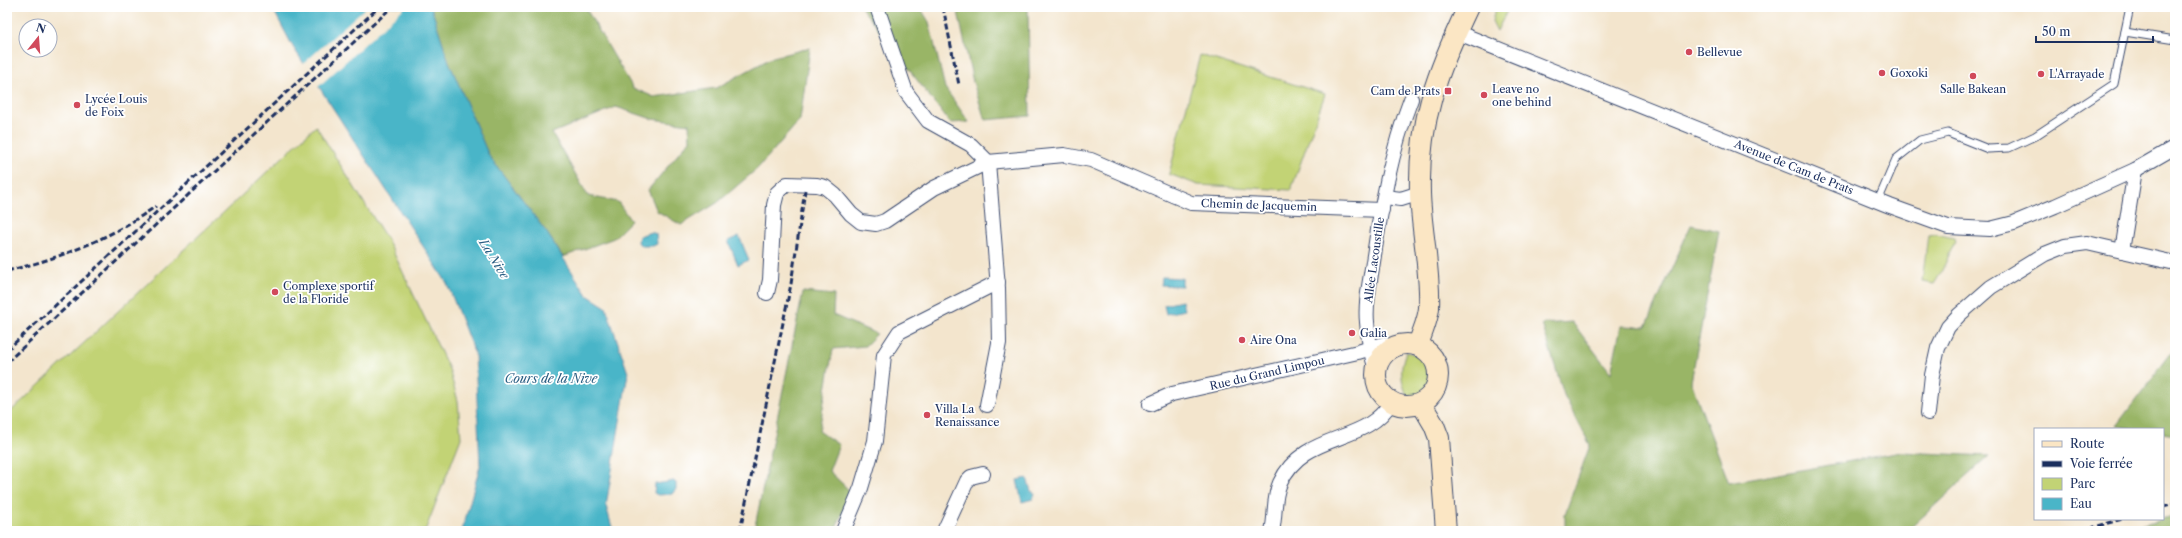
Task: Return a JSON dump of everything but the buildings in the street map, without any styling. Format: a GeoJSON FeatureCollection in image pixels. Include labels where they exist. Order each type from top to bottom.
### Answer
{"type":"FeatureCollection","features":[{"type":"Feature","properties":{"kind":"main road"},"geometry":{"type":"LineString","coordinates":[[1418,346],[1429,309],[1420,193],[1421,157],[1425,118],[1436,81],[1468,7]]}},
{"type":"Feature","properties":{"kind":"main road"},"geometry":{"type":"LineString","coordinates":[[1409,344],[1418,346],[1427,351],[1434,359],[1438,368],[1438,379],[1435,389],[1421,404],[1401,406],[1392,402],[1379,388],[1376,379],[1376,370],[1379,361],[1388,346],[1409,344]]}},
{"type":"Feature","properties":{"kind":"main road"},"geometry":{"type":"LineString","coordinates":[[1421,404],[1434,425],[1438,438],[1446,531]]}},
{"type":"Feature","properties":{"kind":"street"},"geometry":{"type":"LineString","coordinates":[[877,7],[906,92],[928,121],[971,145],[988,162],[998,282],[999,343],[987,405]]}},
{"type":"Feature","properties":{"kind":"street","name":"Avenue de Cam de Prats"},"geometry":{"type":"LineString","coordinates":[[1456,32],[1878,201],[1948,226],[1990,229],[2014,223],[2135,170],[2175,147]]}},
{"type":"Feature","properties":{"kind":"street","name":"Allée Lacoustille"},"geometry":{"type":"LineString","coordinates":[[1376,370],[1370,348],[1367,324],[1367,304],[1383,203],[1397,136],[1411,99]]}},
{"type":"Feature","properties":{"kind":"street","name":"Chemin de Jacquemin"},"geometry":{"type":"LineString","coordinates":[[767,293],[770,280],[774,205],[777,193],[787,184],[817,185],[825,187],[835,195],[851,214],[861,222],[876,224],[885,220],[934,188],[988,162],[1064,155],[1076,156],[1091,160],[1191,203],[1383,203]]}},
{"type":"Feature","properties":{"kind":"street"},"geometry":{"type":"LineString","coordinates":[[2122,251],[2135,170]]}},
{"type":"Feature","properties":{"kind":"street"},"geometry":{"type":"LineString","coordinates":[[1383,203],[1420,193]]}},
{"type":"Feature","properties":{"kind":"street"},"geometry":{"type":"LineString","coordinates":[[1928,413],[1932,375],[1938,348],[1948,327],[1972,302],[2045,254],[2065,246],[2087,243],[2175,263]]}},
{"type":"Feature","properties":{"kind":"street"},"geometry":{"type":"LineString","coordinates":[[843,531],[861,488],[875,441],[884,355],[898,332],[998,282]]}},
{"type":"Feature","properties":{"kind":"street"},"geometry":{"type":"LineString","coordinates":[[1367,324],[1380,342],[1388,346]]}},
{"type":"Feature","properties":{"kind":"street","name":"Rue du Grand Limpou"},"geometry":{"type":"LineString","coordinates":[[1150,404],[1172,394],[1370,348],[1388,346]]}},
{"type":"Feature","properties":{"kind":"street"},"geometry":{"type":"LineString","coordinates":[[1272,531],[1276,494],[1280,482],[1301,456],[1314,447],[1372,425],[1382,416],[1392,402]]}},
{"type":"Feature","properties":{"kind":"street"},"geometry":{"type":"LineString","coordinates":[[944,531],[967,481],[971,477],[983,474]]}},
{"type":"Feature","properties":{"kind":"lane"},"geometry":{"type":"LineString","coordinates":[[1878,201],[1896,159],[1920,140],[1948,133],[1988,149],[2008,148],[2035,136],[2114,84],[2130,7]]}},
{"type":"Feature","properties":{"kind":"lane"},"geometry":{"type":"LineString","coordinates":[[2125,32],[2175,40]]}},
{"type":"Feature","properties":{"kind":"green space"},"geometry":{"type":"Polygon","coordinates":[[[431,7],[585,7],[633,88],[654,97],[716,88],[773,57],[810,48],[800,120],[758,168],[717,203],[681,225],[657,211],[648,190],[690,140],[689,124],[652,119],[616,107],[552,133],[588,196],[618,202],[631,221],[614,238],[563,257],[547,233],[489,156],[449,62],[431,7]]]}},
{"type":"Feature","properties":{"kind":"green space"},"geometry":{"type":"Polygon","coordinates":[[[861,7],[920,7],[929,22],[945,88],[969,122],[950,123],[861,7]]]}},
{"type":"Feature","properties":{"kind":"green space"},"geometry":{"type":"Polygon","coordinates":[[[957,7],[1028,7],[1030,116],[985,120],[973,82],[957,7]]]}},
{"type":"Feature","properties":{"kind":"green space"},"geometry":{"type":"Polygon","coordinates":[[[1496,7],[1509,7],[1497,31],[1492,21],[1496,7]]]}},
{"type":"Feature","properties":{"kind":"green space"},"geometry":{"type":"Polygon","coordinates":[[[1200,55],[1325,94],[1291,190],[1198,185],[1169,174],[1200,55]]]}},
{"type":"Feature","properties":{"kind":"green space","name":"Complexe sportif de la Floride"},"geometry":{"type":"Polygon","coordinates":[[[316,126],[388,241],[449,369],[458,401],[461,438],[425,531],[7,531],[7,415],[316,126]]]}},
{"type":"Feature","properties":{"kind":"green space"},"geometry":{"type":"Polygon","coordinates":[[[1691,225],[1719,231],[1691,382],[1729,483],[1901,452],[1989,456],[1907,531],[1565,531],[1565,514],[1590,445],[1564,395],[1542,324],[1572,322],[1611,373],[1621,326],[1646,327],[1691,225]]]}},
{"type":"Feature","properties":{"kind":"green space"},"geometry":{"type":"Polygon","coordinates":[[[1936,234],[1954,238],[1955,242],[1943,269],[1934,284],[1922,282],[1928,235],[1936,234]]]}},
{"type":"Feature","properties":{"kind":"green space"},"geometry":{"type":"Polygon","coordinates":[[[803,292],[834,295],[833,315],[877,334],[865,346],[833,349],[819,431],[839,445],[829,471],[851,492],[835,531],[754,531],[803,292]]]}},
{"type":"Feature","properties":{"kind":"green space"},"geometry":{"type":"Polygon","coordinates":[[[2175,348],[2175,435],[2164,433],[2164,428],[2131,428],[2116,426],[2175,348]]]}},
{"type":"Feature","properties":{"kind":"green space"},"geometry":{"type":"Polygon","coordinates":[[[1406,352],[1422,356],[1429,369],[1430,376],[1427,388],[1422,393],[1408,398],[1402,375],[1402,364],[1406,352]]]}},
{"type":"Feature","properties":{"kind":"green space"},"geometry":{"type":"Polygon","coordinates":[[[2175,515],[2175,531],[2120,531],[2158,520],[2164,520],[2164,518],[2175,515]]]}},
{"type":"Feature","properties":{"kind":"water","name":"Cours de la Nive"},"geometry":{"type":"Polygon","coordinates":[[[272,7],[431,7],[449,62],[489,156],[547,233],[587,295],[606,307],[628,373],[606,506],[613,531],[462,531],[480,466],[475,355],[447,283],[293,47],[272,7]]]}},
{"type":"Feature","properties":{"kind":"water"},"geometry":{"type":"Polygon","coordinates":[[[651,232],[656,234],[657,244],[653,246],[641,246],[638,242],[639,236],[651,232]]]}},
{"type":"Feature","properties":{"kind":"water"},"geometry":{"type":"Polygon","coordinates":[[[739,236],[749,260],[738,265],[728,241],[739,236]]]}},
{"type":"Feature","properties":{"kind":"water"},"geometry":{"type":"Polygon","coordinates":[[[1162,277],[1182,278],[1182,286],[1161,285],[1162,277]]]}},
{"type":"Feature","properties":{"kind":"water"},"geometry":{"type":"Polygon","coordinates":[[[1182,301],[1184,310],[1166,314],[1164,305],[1182,301]]]}},
{"type":"Feature","properties":{"kind":"water"},"geometry":{"type":"Polygon","coordinates":[[[1027,478],[1031,491],[1035,493],[1033,499],[1022,502],[1017,480],[1027,478]]]}},
{"type":"Feature","properties":{"kind":"water"},"geometry":{"type":"Polygon","coordinates":[[[674,481],[676,483],[676,489],[672,494],[658,495],[654,493],[655,484],[674,481]]]}},
{"type":"Feature","properties":{"kind":"pier"},"geometry":{"type":"Polygon","coordinates":[[[366,7],[405,7],[317,88],[302,65],[366,7]]]}},
{"type":"Feature","properties":{"kind":"railway"},"geometry":{"type":"LineString","coordinates":[[7,350],[379,7]]}},
{"type":"Feature","properties":{"kind":"railway"},"geometry":{"type":"LineString","coordinates":[[7,362],[392,7]]}},
{"type":"Feature","properties":{"kind":"railway"},"geometry":{"type":"LineString","coordinates":[[943,7],[959,85]]}},
{"type":"Feature","properties":{"kind":"railway"},"geometry":{"type":"LineString","coordinates":[[740,531],[791,284],[805,190]]}},
{"type":"Feature","properties":{"kind":"railway"},"geometry":{"type":"LineString","coordinates":[[7,271],[47,260],[103,238],[139,218],[156,206]]}},
{"type":"Feature","properties":{"kind":"railway"},"geometry":{"type":"LineString","coordinates":[[2164,507],[2175,504]]}},
{"type":"Feature","properties":{"kind":"railway"},"geometry":{"type":"LineString","coordinates":[[2081,531],[2119,520]]}},
{"type":"Feature","properties":{"kind":"place","name":"Bellevue"},"geometry":{"type":"Point","coordinates":[1689,52]}},
{"type":"Feature","properties":{"kind":"place","name":"Goxoki"},"geometry":{"type":"Point","coordinates":[1882,73]}},
{"type":"Feature","properties":{"kind":"place","name":"L'Arrayade"},"geometry":{"type":"Point","coordinates":[2041,74]}},
{"type":"Feature","properties":{"kind":"place","name":"Salle Bakean"},"geometry":{"type":"Point","coordinates":[1973,76]}},
{"type":"Feature","properties":{"kind":"place","name":"Cam de Prats"},"geometry":{"type":"Point","coordinates":[1448,91]}},
{"type":"Feature","properties":{"kind":"place","name":"Leave no one behind"},"geometry":{"type":"Point","coordinates":[1484,95]}},
{"type":"Feature","properties":{"kind":"place","name":"Lycée Louis de Foix"},"geometry":{"type":"Point","coordinates":[77,105]}},
{"type":"Feature","properties":{"kind":"place","name":"Complexe sportif de la Floride"},"geometry":{"type":"Point","coordinates":[275,292]}},
{"type":"Feature","properties":{"kind":"place","name":"Galia"},"geometry":{"type":"Point","coordinates":[1352,333]}},
{"type":"Feature","properties":{"kind":"place","name":"Aire Ona"},"geometry":{"type":"Point","coordinates":[1242,340]}},
{"type":"Feature","properties":{"kind":"place","name":"Villa La Renaissance"},"geometry":{"type":"Point","coordinates":[927,415]}},
{"type":"Feature","properties":{"kind":"water label","name":"La Nive"},"geometry":{"type":"Point","coordinates":[494,259]}}]}
